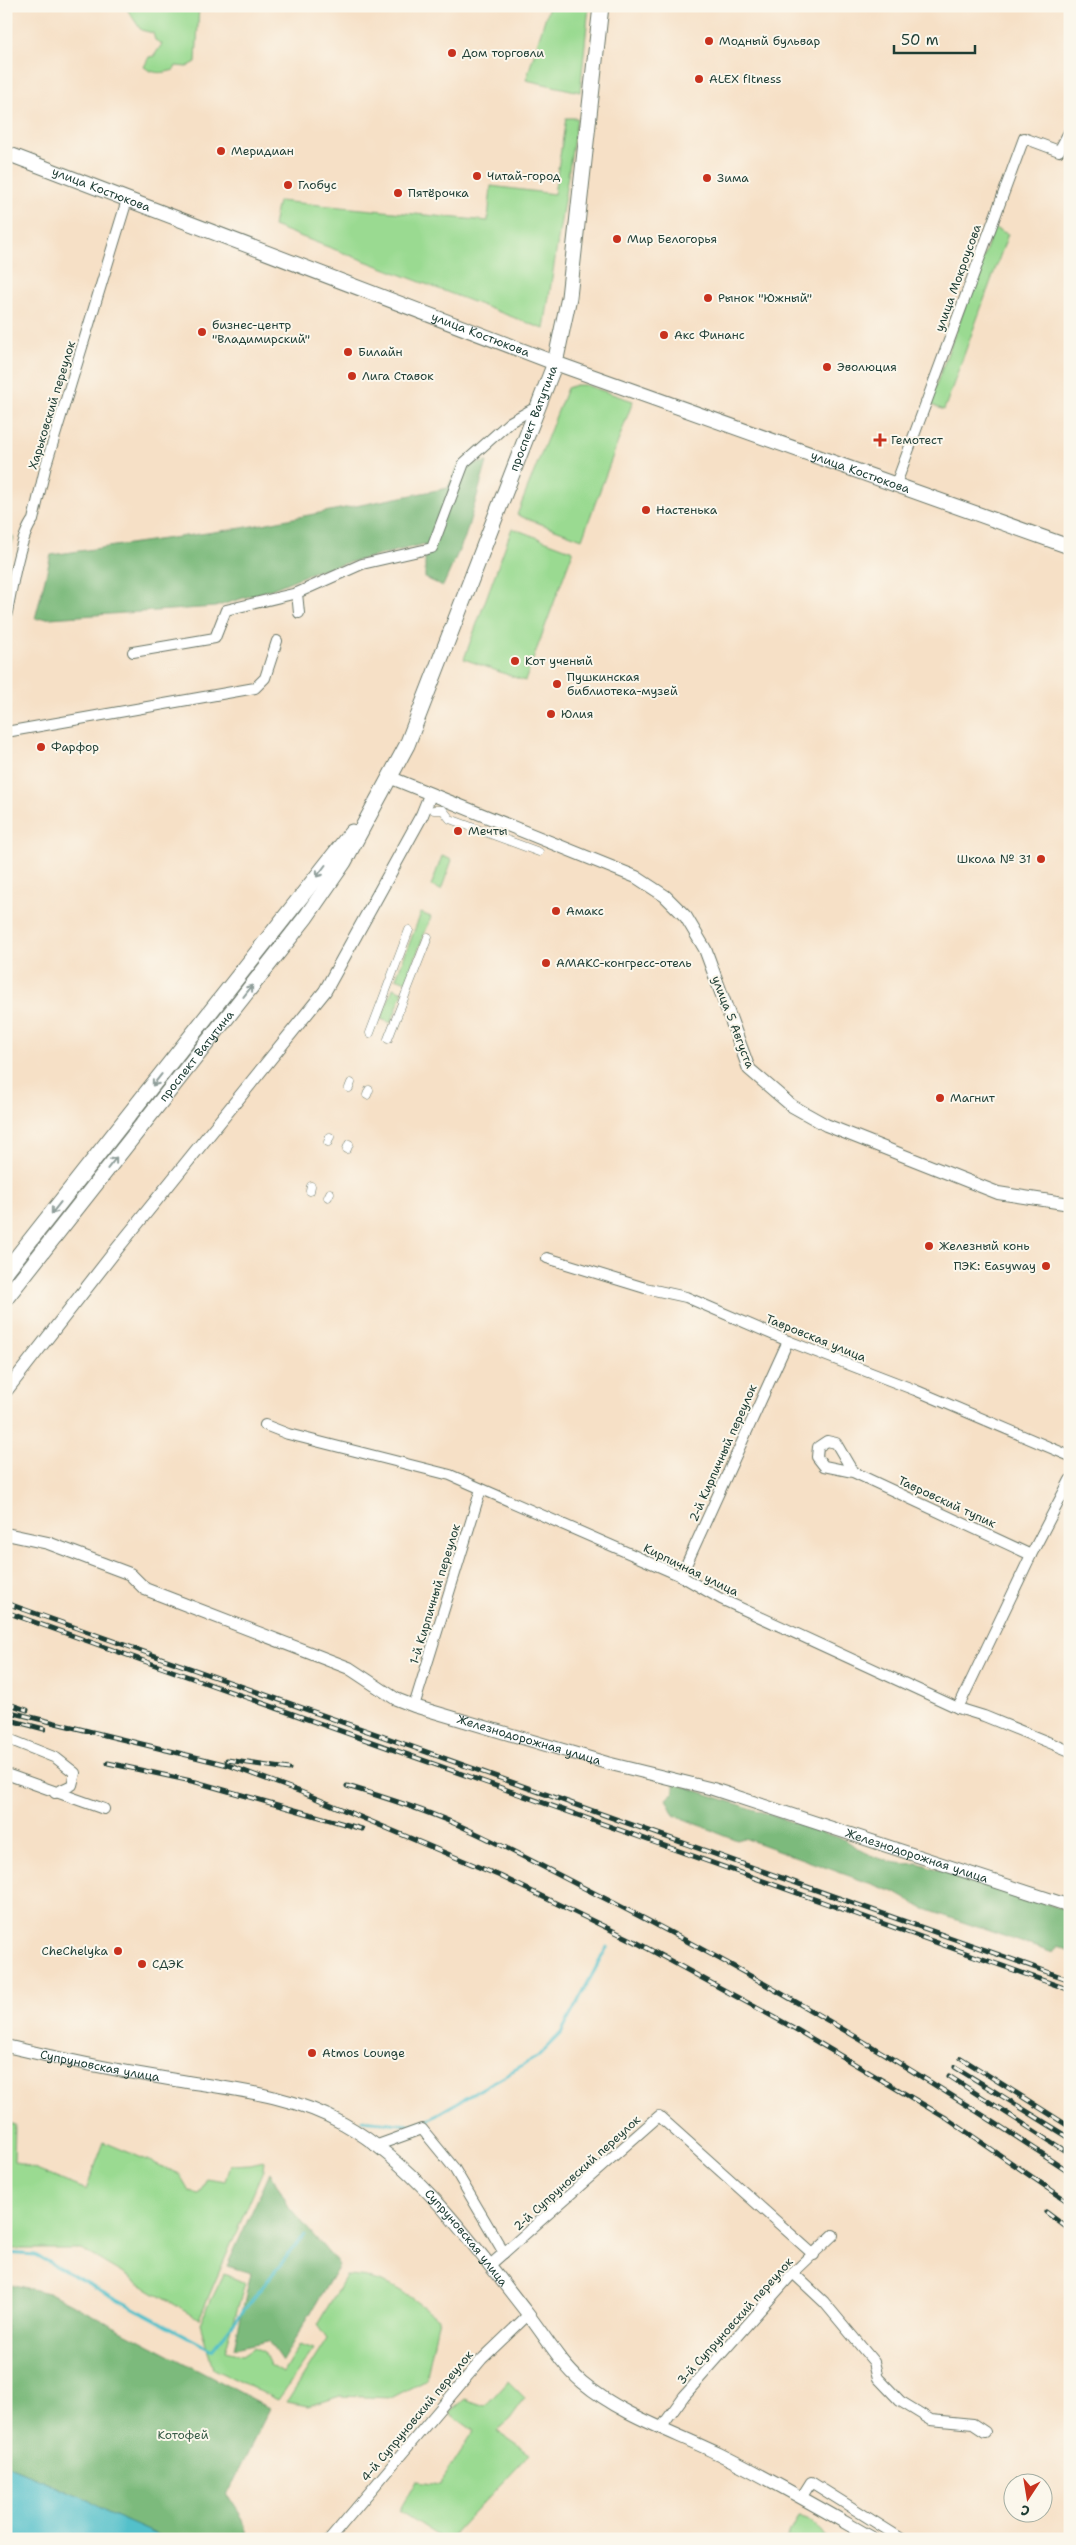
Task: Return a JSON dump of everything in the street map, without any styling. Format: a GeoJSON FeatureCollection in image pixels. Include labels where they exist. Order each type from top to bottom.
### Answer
{"type":"FeatureCollection","features":[{"type":"Feature","properties":{"kind":"main road","name":"проспект Ватутина"},"geometry":{"type":"LineString","coordinates":[[6,1298],[306,917],[344,862],[406,745],[440,664],[555,363],[569,297],[601,6]]}},
{"type":"Feature","properties":{"kind":"main road","name":"улица Костюкова"},"geometry":{"type":"LineString","coordinates":[[6,153],[555,363],[1070,547]]}},
{"type":"Feature","properties":{"kind":"main road","name":"проспект Ватутина"},"geometry":{"type":"LineString","coordinates":[[6,1271],[332,856],[374,806]]}},
{"type":"Feature","properties":{"kind":"street","name":"улица Мокроусова"},"geometry":{"type":"LineString","coordinates":[[896,484],[1024,138],[1059,151],[1070,130]]}},
{"type":"Feature","properties":{"kind":"street","name":"Харьковский переулок"},"geometry":{"type":"LineString","coordinates":[[6,617],[19,559],[29,525],[33,520],[46,465],[127,200]]}},
{"type":"Feature","properties":{"kind":"street"},"geometry":{"type":"LineString","coordinates":[[133,652],[215,638],[226,610],[297,593],[362,564],[432,548],[464,463],[510,422],[538,406]]}},
{"type":"Feature","properties":{"kind":"street"},"geometry":{"type":"LineString","coordinates":[[297,593],[298,613]]}},
{"type":"Feature","properties":{"kind":"street"},"geometry":{"type":"LineString","coordinates":[[6,732],[255,688],[265,678],[277,641]]}},
{"type":"Feature","properties":{"kind":"street","name":"улица 5 Августа"},"geometry":{"type":"LineString","coordinates":[[390,777],[430,795],[636,877],[665,896],[686,917],[705,949],[749,1069],[792,1106],[826,1125],[998,1193],[1070,1204]]}},
{"type":"Feature","properties":{"kind":"street"},"geometry":{"type":"LineString","coordinates":[[6,1391],[116,1250],[325,991],[422,814],[430,795]]}},
{"type":"Feature","properties":{"kind":"street"},"geometry":{"type":"LineString","coordinates":[[434,810],[444,808],[448,823],[539,852]]}},
{"type":"Feature","properties":{"kind":"street"},"geometry":{"type":"LineString","coordinates":[[370,1032],[409,930]]}},
{"type":"Feature","properties":{"kind":"street"},"geometry":{"type":"LineString","coordinates":[[388,1039],[428,936]]}},
{"type":"Feature","properties":{"kind":"street","name":"Тавровская улица"},"geometry":{"type":"LineString","coordinates":[[547,1258],[645,1288],[686,1297],[788,1342],[915,1390],[1070,1456]]}},
{"type":"Feature","properties":{"kind":"street","name":"2-й Кирпичный переулок"},"geometry":{"type":"LineString","coordinates":[[681,1576],[788,1342]]}},
{"type":"Feature","properties":{"kind":"street","name":"Кирпичная улица"},"geometry":{"type":"LineString","coordinates":[[265,1425],[288,1434],[450,1475],[681,1576],[721,1599],[958,1708],[984,1716],[1070,1751]]}},
{"type":"Feature","properties":{"kind":"street","name":"Тавровский тупик"},"geometry":{"type":"LineString","coordinates":[[854,1472],[1031,1555]]}},
{"type":"Feature","properties":{"kind":"street"},"geometry":{"type":"LineString","coordinates":[[958,1708],[1031,1555],[1070,1480]]}},
{"type":"Feature","properties":{"kind":"street","name":"1-й Кирпичный переулок"},"geometry":{"type":"LineString","coordinates":[[414,1706],[481,1489]]}},
{"type":"Feature","properties":{"kind":"street","name":"Железнодорожная улица"},"geometry":{"type":"LineString","coordinates":[[6,1534],[48,1543],[130,1574],[144,1589],[349,1668],[396,1699],[414,1706],[607,1763],[713,1789],[1070,1906]]}},
{"type":"Feature","properties":{"kind":"street"},"geometry":{"type":"LineString","coordinates":[[11,1740],[56,1758],[74,1773],[72,1785],[55,1793]]}},
{"type":"Feature","properties":{"kind":"street"},"geometry":{"type":"LineString","coordinates":[[6,1774],[104,1809]]}},
{"type":"Feature","properties":{"kind":"street","name":"Супруновская улица"},"geometry":{"type":"LineString","coordinates":[[6,2046],[93,2066],[272,2097],[308,2106],[345,2125],[374,2146],[432,2198],[489,2266],[562,2361],[582,2382],[661,2428],[720,2454],[874,2539]]}},
{"type":"Feature","properties":{"kind":"street","name":"2-й Супруновский переулок"},"geometry":{"type":"LineString","coordinates":[[489,2266],[659,2116],[814,2255]]}},
{"type":"Feature","properties":{"kind":"street"},"geometry":{"type":"LineString","coordinates":[[374,2146],[422,2129],[454,2168],[504,2253]]}},
{"type":"Feature","properties":{"kind":"street","name":"3-й Супруновский переулок"},"geometry":{"type":"LineString","coordinates":[[661,2428],[684,2396],[793,2272],[814,2255],[833,2235]]}},
{"type":"Feature","properties":{"kind":"street"},"geometry":{"type":"LineString","coordinates":[[793,2272],[824,2302],[874,2362],[878,2378],[900,2402],[931,2420],[973,2424],[985,2432]]}},
{"type":"Feature","properties":{"kind":"street","name":"4-й Супруновский переулок"},"geometry":{"type":"LineString","coordinates":[[330,2539],[482,2359],[528,2315]]}},
{"type":"Feature","properties":{"kind":"street"},"geometry":{"type":"LineString","coordinates":[[801,2498],[811,2482],[902,2539]]}},
{"type":"Feature","properties":{"kind":"green space"},"geometry":{"type":"Polygon","coordinates":[[[125,6],[199,6],[196,62],[187,67],[176,66],[174,70],[163,72],[155,72],[144,67],[149,57],[154,56],[162,44],[155,40],[153,33],[141,30],[125,6]]]}},
{"type":"Feature","properties":{"kind":"green space"},"geometry":{"type":"Polygon","coordinates":[[[549,6],[589,6],[580,92],[526,80],[549,6]]]}},
{"type":"Feature","properties":{"kind":"green space"},"geometry":{"type":"Polygon","coordinates":[[[566,118],[577,118],[544,329],[273,226],[278,201],[488,221],[491,186],[554,194],[566,118]]]}},
{"type":"Feature","properties":{"kind":"green space"},"geometry":{"type":"Polygon","coordinates":[[[994,228],[1008,234],[944,410],[929,404],[994,228]]]}},
{"type":"Feature","properties":{"kind":"green space"},"geometry":{"type":"Polygon","coordinates":[[[585,385],[633,401],[582,539],[517,515],[567,388],[585,385]]]}},
{"type":"Feature","properties":{"kind":"green space"},"geometry":{"type":"Polygon","coordinates":[[[487,462],[465,537],[443,586],[425,578],[425,544],[318,570],[272,589],[215,607],[35,619],[51,555],[242,528],[448,488],[458,466],[487,462]]]}},
{"type":"Feature","properties":{"kind":"green space"},"geometry":{"type":"Polygon","coordinates":[[[512,528],[573,551],[525,681],[464,659],[512,528]]]}},
{"type":"Feature","properties":{"kind":"green space"},"geometry":{"type":"Polygon","coordinates":[[[6,533],[14,537],[6,560],[6,533]]]}},
{"type":"Feature","properties":{"kind":"green space"},"geometry":{"type":"Polygon","coordinates":[[[442,856],[452,860],[441,890],[431,886],[442,856]]]}},
{"type":"Feature","properties":{"kind":"green space"},"geometry":{"type":"Polygon","coordinates":[[[421,913],[431,917],[406,982],[396,978],[421,913]]]}},
{"type":"Feature","properties":{"kind":"green space"},"geometry":{"type":"Polygon","coordinates":[[[393,988],[403,992],[391,1023],[381,1019],[393,988]]]}},
{"type":"Feature","properties":{"kind":"green space"},"geometry":{"type":"Polygon","coordinates":[[[674,1783],[843,1839],[860,1850],[888,1861],[908,1864],[918,1863],[1070,1911],[1070,1951],[1058,1946],[1053,1953],[922,1908],[894,1892],[744,1838],[737,1840],[674,1815],[666,1799],[674,1792],[674,1783]]]}},
{"type":"Feature","properties":{"kind":"green space"},"geometry":{"type":"Polygon","coordinates":[[[6,2122],[15,2125],[14,2161],[86,2190],[104,2142],[180,2174],[189,2192],[199,2194],[207,2178],[225,2181],[230,2165],[264,2161],[263,2170],[199,2319],[81,2249],[6,2249],[6,2122]]]}},
{"type":"Feature","properties":{"kind":"green space"},"geometry":{"type":"Polygon","coordinates":[[[270,2172],[289,2207],[339,2265],[282,2361],[268,2341],[234,2348],[251,2273],[227,2266],[270,2172]]]}},
{"type":"Feature","properties":{"kind":"green space"},"geometry":{"type":"Polygon","coordinates":[[[224,2274],[245,2283],[225,2351],[242,2355],[254,2347],[264,2352],[270,2365],[283,2373],[300,2344],[314,2349],[278,2400],[213,2369],[200,2323],[224,2274]]]}},
{"type":"Feature","properties":{"kind":"green space"},"geometry":{"type":"Polygon","coordinates":[[[346,2276],[375,2280],[396,2288],[439,2318],[426,2380],[391,2398],[340,2396],[308,2406],[287,2402],[327,2339],[317,2325],[346,2276]]]}},
{"type":"Feature","properties":{"kind":"green space","name":"Котофей"},"geometry":{"type":"Polygon","coordinates":[[[6,2283],[52,2294],[270,2408],[227,2494],[243,2519],[248,2539],[167,2539],[110,2514],[85,2498],[6,2465],[6,2283]]]}},
{"type":"Feature","properties":{"kind":"green space"},"geometry":{"type":"Polygon","coordinates":[[[508,2381],[525,2398],[510,2419],[496,2431],[529,2454],[449,2539],[443,2539],[399,2511],[416,2481],[440,2484],[474,2431],[449,2413],[465,2399],[485,2406],[508,2381]]]}},
{"type":"Feature","properties":{"kind":"green space"},"geometry":{"type":"Polygon","coordinates":[[[798,2516],[811,2521],[827,2539],[786,2539],[798,2516]]]}},
{"type":"Feature","properties":{"kind":"water"},"geometry":{"type":"Polygon","coordinates":[[[6,2465],[85,2498],[110,2514],[167,2539],[6,2539],[6,2465]]]}},
{"type":"Feature","properties":{"kind":"waterway"},"geometry":{"type":"LineString","coordinates":[[362,2120],[410,2125],[425,2121],[537,2057],[561,2033],[607,1947]]}},
{"type":"Feature","properties":{"kind":"waterway"},"geometry":{"type":"LineString","coordinates":[[6,2253],[35,2255],[212,2350],[304,2235]]}},
{"type":"Feature","properties":{"kind":"railway"},"geometry":{"type":"LineString","coordinates":[[6,1603],[1070,1980]]}},
{"type":"Feature","properties":{"kind":"railway"},"geometry":{"type":"LineString","coordinates":[[6,1612],[1070,1990]]}},
{"type":"Feature","properties":{"kind":"railway"},"geometry":{"type":"LineString","coordinates":[[6,1703],[27,1710]]}},
{"type":"Feature","properties":{"kind":"railway"},"geometry":{"type":"LineString","coordinates":[[6,1711],[228,1765],[301,1792],[500,1876],[634,1941],[792,2027],[946,2118],[1070,2203]]}},
{"type":"Feature","properties":{"kind":"railway"},"geometry":{"type":"LineString","coordinates":[[6,1719],[44,1729]]}},
{"type":"Feature","properties":{"kind":"railway"},"geometry":{"type":"LineString","coordinates":[[227,1760],[289,1769]]}},
{"type":"Feature","properties":{"kind":"railway"},"geometry":{"type":"LineString","coordinates":[[108,1763],[196,1782],[362,1829]]}},
{"type":"Feature","properties":{"kind":"railway"},"geometry":{"type":"LineString","coordinates":[[347,1786],[456,1824],[668,1931],[843,2029],[957,2099],[1070,2172]]}},
{"type":"Feature","properties":{"kind":"railway"},"geometry":{"type":"LineString","coordinates":[[961,2058],[1070,2127]]}},
{"type":"Feature","properties":{"kind":"railway"},"geometry":{"type":"LineString","coordinates":[[955,2067],[1070,2138]]}},
{"type":"Feature","properties":{"kind":"railway"},"geometry":{"type":"LineString","coordinates":[[949,2076],[1070,2154]]}},
{"type":"Feature","properties":{"kind":"railway"},"geometry":{"type":"LineString","coordinates":[[1046,2212],[1070,2230]]}},
{"type":"Feature","properties":{"kind":"place","name":"Модный бульвар"},"geometry":{"type":"Point","coordinates":[709,41]}},
{"type":"Feature","properties":{"kind":"place","name":"Дом торговли"},"geometry":{"type":"Point","coordinates":[452,53]}},
{"type":"Feature","properties":{"kind":"place","name":"ALEX fitness"},"geometry":{"type":"Point","coordinates":[699,79]}},
{"type":"Feature","properties":{"kind":"place","name":"Меридиан"},"geometry":{"type":"Point","coordinates":[221,151]}},
{"type":"Feature","properties":{"kind":"place","name":"Читай-город"},"geometry":{"type":"Point","coordinates":[477,176]}},
{"type":"Feature","properties":{"kind":"place","name":"Зима"},"geometry":{"type":"Point","coordinates":[707,178]}},
{"type":"Feature","properties":{"kind":"place","name":"Глобус"},"geometry":{"type":"Point","coordinates":[288,185]}},
{"type":"Feature","properties":{"kind":"place","name":"Пятёрочка"},"geometry":{"type":"Point","coordinates":[398,193]}},
{"type":"Feature","properties":{"kind":"place","name":"Мир Белогорья"},"geometry":{"type":"Point","coordinates":[617,239]}},
{"type":"Feature","properties":{"kind":"place","name":"Рынок \"Южный\""},"geometry":{"type":"Point","coordinates":[708,298]}},
{"type":"Feature","properties":{"kind":"place","name":"бизнес-центр \"Владимирский\""},"geometry":{"type":"Point","coordinates":[202,332]}},
{"type":"Feature","properties":{"kind":"place","name":"Акс Финанс"},"geometry":{"type":"Point","coordinates":[664,335]}},
{"type":"Feature","properties":{"kind":"place","name":"Билайн"},"geometry":{"type":"Point","coordinates":[348,352]}},
{"type":"Feature","properties":{"kind":"place","name":"Эволюция"},"geometry":{"type":"Point","coordinates":[827,367]}},
{"type":"Feature","properties":{"kind":"place","name":"Лига Ставок"},"geometry":{"type":"Point","coordinates":[352,376]}},
{"type":"Feature","properties":{"kind":"place","name":"Гемотест"},"geometry":{"type":"Point","coordinates":[880,440]}},
{"type":"Feature","properties":{"kind":"place","name":"Настенька"},"geometry":{"type":"Point","coordinates":[646,510]}},
{"type":"Feature","properties":{"kind":"place","name":"Кот ученый"},"geometry":{"type":"Point","coordinates":[515,661]}},
{"type":"Feature","properties":{"kind":"place","name":"Пушкинская библиотека-музей"},"geometry":{"type":"Point","coordinates":[557,684]}},
{"type":"Feature","properties":{"kind":"place","name":"Юлия"},"geometry":{"type":"Point","coordinates":[551,714]}},
{"type":"Feature","properties":{"kind":"place","name":"Фарфор"},"geometry":{"type":"Point","coordinates":[41,747]}},
{"type":"Feature","properties":{"kind":"place","name":"Мечты"},"geometry":{"type":"Point","coordinates":[458,831]}},
{"type":"Feature","properties":{"kind":"place","name":"Школа № 31"},"geometry":{"type":"Point","coordinates":[1041,859]}},
{"type":"Feature","properties":{"kind":"place","name":"Амакс"},"geometry":{"type":"Point","coordinates":[556,911]}},
{"type":"Feature","properties":{"kind":"place","name":"АМАКС-конгресс-отель"},"geometry":{"type":"Point","coordinates":[546,963]}},
{"type":"Feature","properties":{"kind":"place","name":"Магнит"},"geometry":{"type":"Point","coordinates":[940,1098]}},
{"type":"Feature","properties":{"kind":"place","name":"Железный конь"},"geometry":{"type":"Point","coordinates":[929,1246]}},
{"type":"Feature","properties":{"kind":"place","name":"ПЭК: Easyway"},"geometry":{"type":"Point","coordinates":[1046,1266]}},
{"type":"Feature","properties":{"kind":"place","name":"CheChelyka"},"geometry":{"type":"Point","coordinates":[118,1951]}},
{"type":"Feature","properties":{"kind":"place","name":"СДЭК"},"geometry":{"type":"Point","coordinates":[142,1964]}},
{"type":"Feature","properties":{"kind":"place","name":"Atmos Lounge"},"geometry":{"type":"Point","coordinates":[312,2053]}}]}
